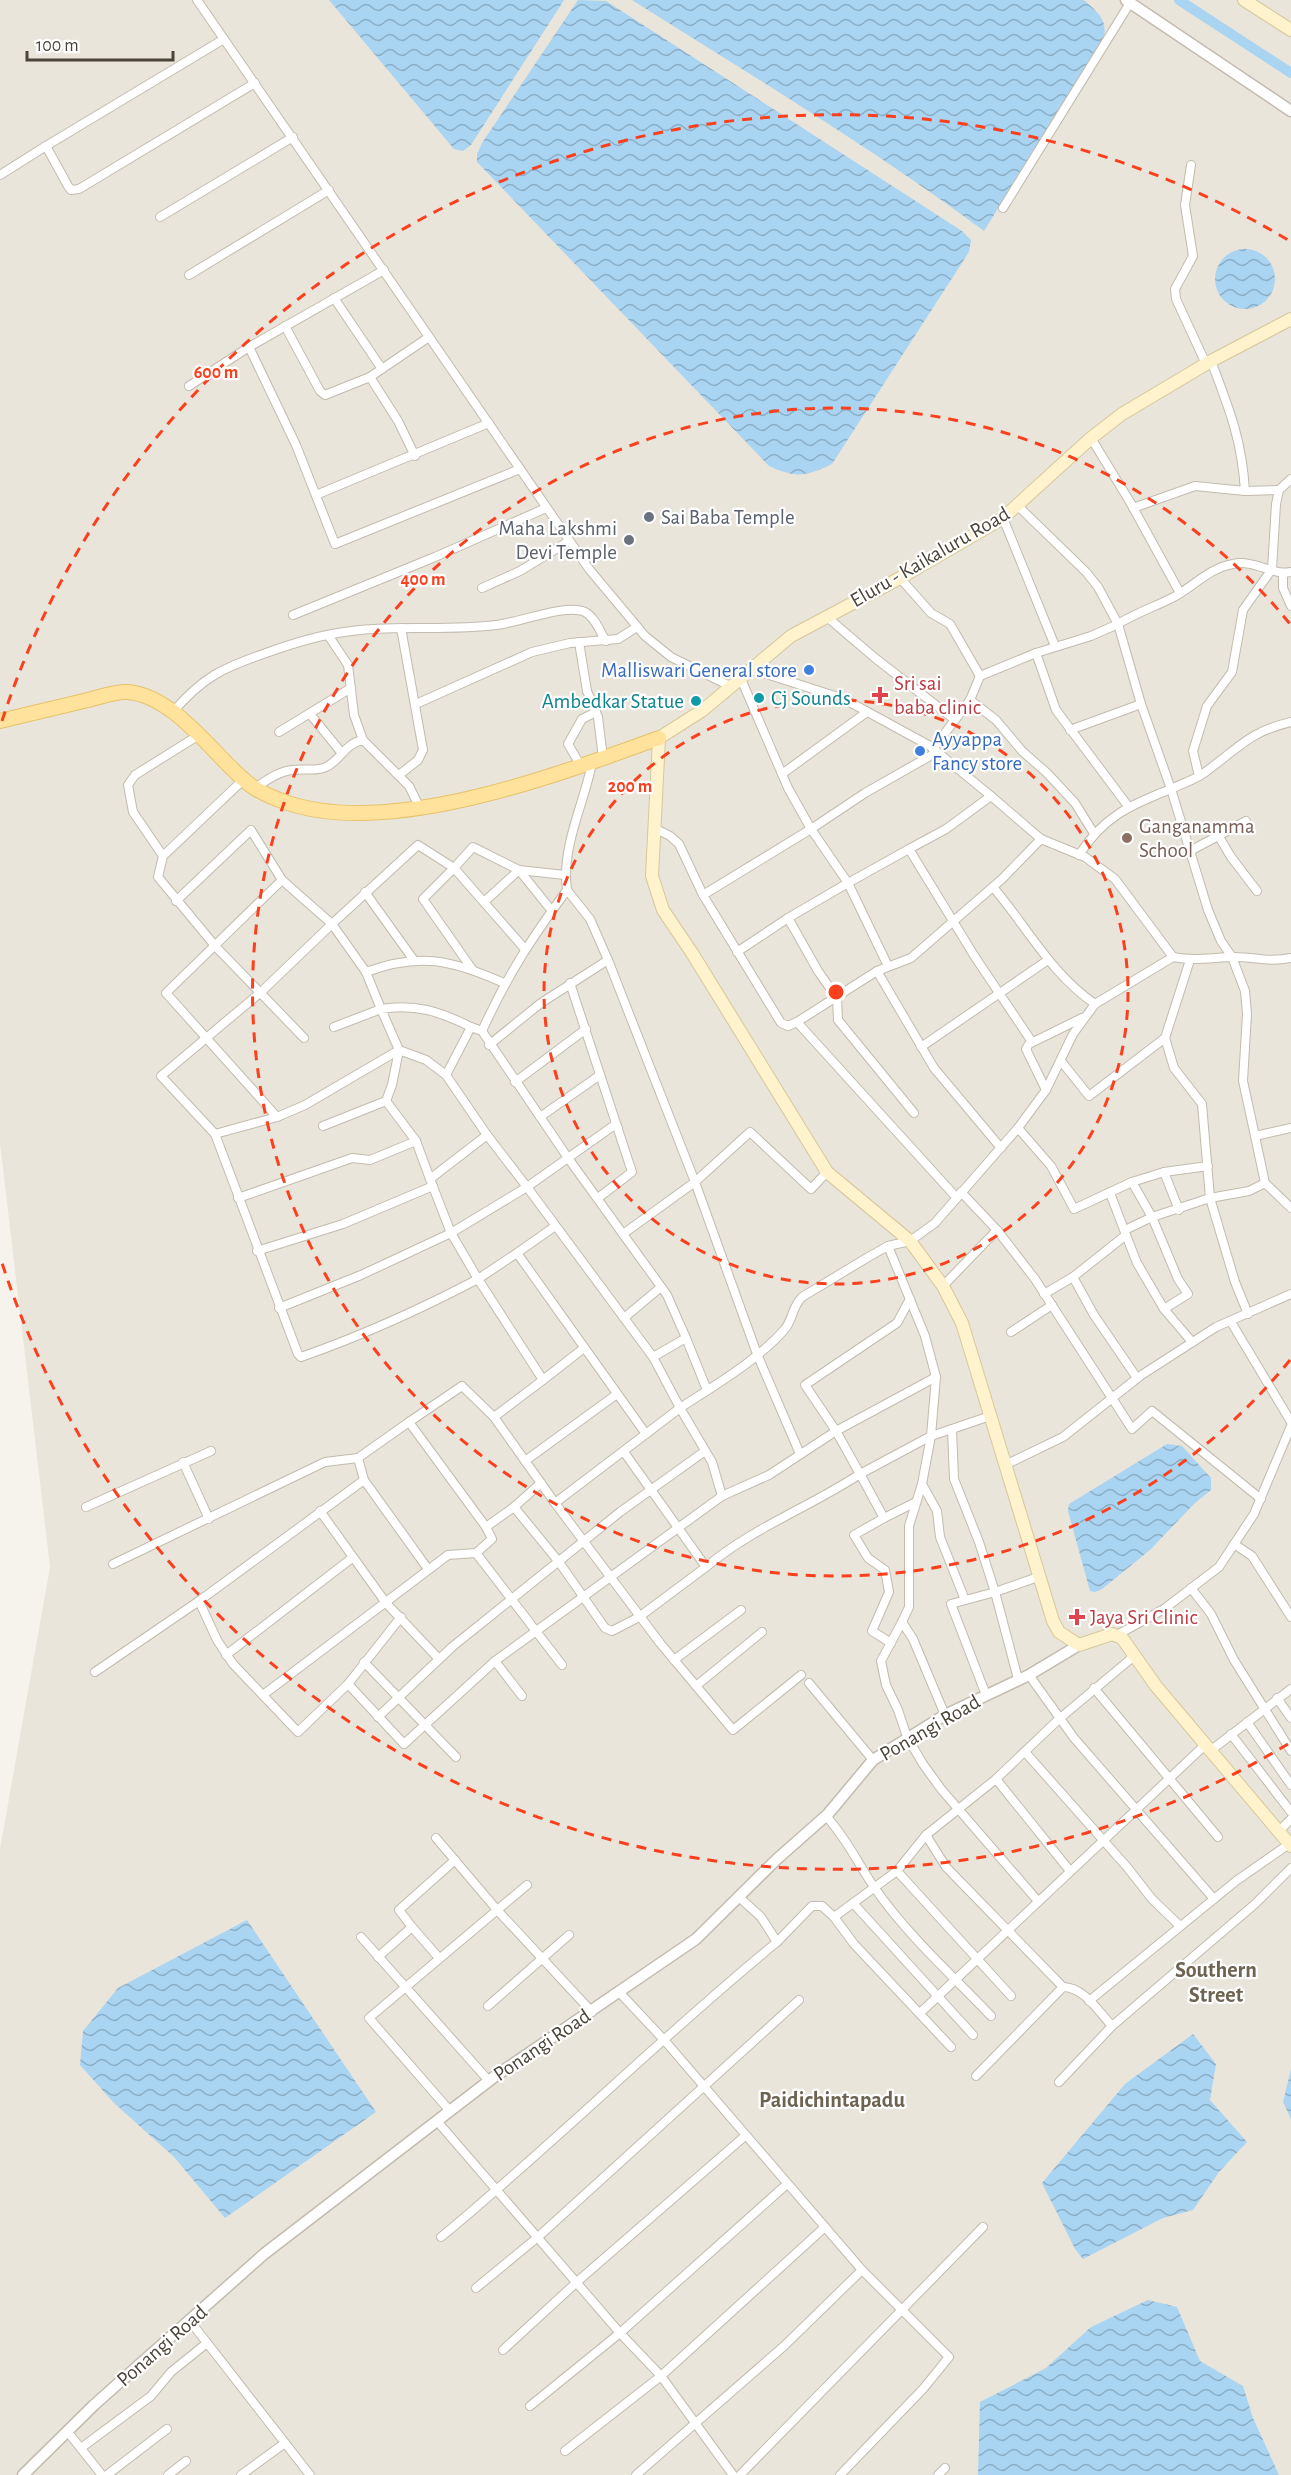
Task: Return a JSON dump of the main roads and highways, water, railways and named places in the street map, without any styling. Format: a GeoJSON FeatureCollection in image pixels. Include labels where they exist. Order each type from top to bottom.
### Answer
{"type":"FeatureCollection","features":[{"type":"Feature","properties":{"kind":"main road"},"geometry":{"type":"LineString","coordinates":[[1244,0],[1291,30]]}},
{"type":"Feature","properties":{"kind":"main road","name":"Eluru - Kaikaluru Road"},"geometry":{"type":"LineString","coordinates":[[659,738],[703,710],[791,636],[900,578],[1003,518],[1091,438],[1122,414],[1208,362],[1291,319]]}},
{"type":"Feature","properties":{"kind":"main road"},"geometry":{"type":"LineString","coordinates":[[0,721],[126,692],[147,696],[199,735],[243,780],[255,788],[286,802],[316,810],[352,812],[443,806],[592,762],[659,738],[652,876],[663,910],[827,1172],[910,1241],[944,1286],[962,1323],[1038,1576],[1059,1632],[1079,1645],[1118,1635],[1133,1657],[1207,1748],[1290,1845]]}},
{"type":"Feature","properties":{"kind":"water"},"geometry":{"type":"Polygon","coordinates":[[[329,0],[564,0],[471,145],[463,151],[454,149],[329,0]]]}},
{"type":"Feature","properties":{"kind":"water"},"geometry":{"type":"Polygon","coordinates":[[[578,0],[606,1],[962,231],[971,240],[969,252],[832,464],[807,474],[786,473],[769,466],[477,162],[477,154],[482,143],[578,0]]]}},
{"type":"Feature","properties":{"kind":"water"},"geometry":{"type":"Polygon","coordinates":[[[632,0],[1084,0],[1103,20],[1105,31],[1104,37],[984,231],[854,141],[632,0]]]}},
{"type":"Feature","properties":{"kind":"water"},"geometry":{"type":"Polygon","coordinates":[[[1245,249],[1262,254],[1270,262],[1275,279],[1270,296],[1262,304],[1245,309],[1228,304],[1220,296],[1215,279],[1220,262],[1228,254],[1245,249]]]}},
{"type":"Feature","properties":{"kind":"water"},"geometry":{"type":"Polygon","coordinates":[[[1167,1444],[1182,1446],[1211,1478],[1211,1490],[1194,1504],[1150,1550],[1102,1589],[1095,1592],[1090,1591],[1068,1511],[1069,1504],[1167,1444]]]}},
{"type":"Feature","properties":{"kind":"water"},"geometry":{"type":"Polygon","coordinates":[[[247,1920],[376,2112],[225,2218],[174,2157],[114,2103],[80,2065],[83,2031],[118,1988],[247,1920]]]}},
{"type":"Feature","properties":{"kind":"water"},"geometry":{"type":"Polygon","coordinates":[[[1193,2034],[1216,2064],[1210,2100],[1247,2142],[1219,2172],[1193,2210],[1163,2218],[1083,2259],[1075,2249],[1042,2183],[1125,2084],[1193,2034]]]}},
{"type":"Feature","properties":{"kind":"water"},"geometry":{"type":"Polygon","coordinates":[[[1291,2069],[1291,2119],[1283,2102],[1291,2069]]]}},
{"type":"Feature","properties":{"kind":"water"},"geometry":{"type":"Polygon","coordinates":[[[1148,2300],[1177,2307],[1200,2361],[1243,2386],[1253,2418],[1279,2475],[978,2475],[980,2402],[1046,2368],[1091,2327],[1148,2300]]]}},
{"type":"Feature","properties":{"kind":"waterway"},"geometry":{"type":"LineString","coordinates":[[1179,0],[1291,73]]}},
{"type":"Feature","properties":{"kind":"place","name":"Sai Baba Temple"},"geometry":{"type":"Point","coordinates":[649,517]}},
{"type":"Feature","properties":{"kind":"place","name":"Maha Lakshmi Devi Temple"},"geometry":{"type":"Point","coordinates":[629,540]}},
{"type":"Feature","properties":{"kind":"place","name":"Malliswari General store"},"geometry":{"type":"Point","coordinates":[809,670]}},
{"type":"Feature","properties":{"kind":"place","name":"Sri sai baba clinic"},"geometry":{"type":"Point","coordinates":[880,695]}},
{"type":"Feature","properties":{"kind":"place","name":"Cj Sounds"},"geometry":{"type":"Point","coordinates":[759,698]}},
{"type":"Feature","properties":{"kind":"place","name":"Ambedkar Statue"},"geometry":{"type":"Point","coordinates":[696,701]}},
{"type":"Feature","properties":{"kind":"place","name":"Ayyappa Fancy store"},"geometry":{"type":"Point","coordinates":[920,751]}},
{"type":"Feature","properties":{"kind":"place","name":"Ganganamma School"},"geometry":{"type":"Point","coordinates":[1127,838]}},
{"type":"Feature","properties":{"kind":"place","name":"Jaya Sri Clinic"},"geometry":{"type":"Point","coordinates":[1077,1617]}},
{"type":"Feature","properties":{"kind":"district","name":"Southern Street"},"geometry":{"type":"Point","coordinates":[1216,1982]}},
{"type":"Feature","properties":{"kind":"district","name":"Paidichintapadu"},"geometry":{"type":"Point","coordinates":[832,2100]}}]}
